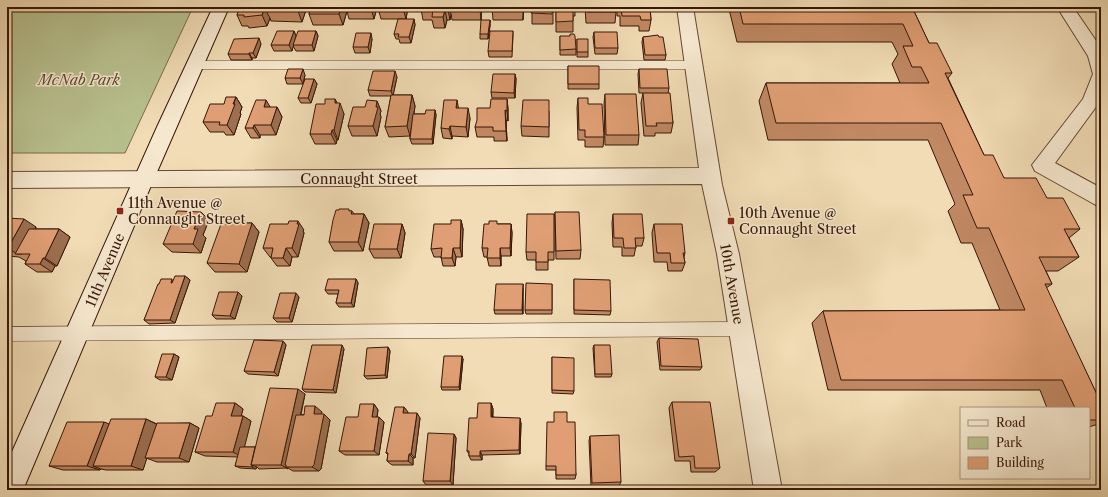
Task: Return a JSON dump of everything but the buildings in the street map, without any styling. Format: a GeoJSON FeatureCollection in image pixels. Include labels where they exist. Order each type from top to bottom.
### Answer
{"type":"FeatureCollection","features":[{"type":"Feature","properties":{"kind":"street","name":"11th Avenue"},"geometry":{"type":"LineString","coordinates":[[9,490],[79,334],[143,180],[221,7]]}},
{"type":"Feature","properties":{"kind":"street","name":"10th Avenue"},"geometry":{"type":"LineString","coordinates":[[686,7],[711,176],[728,254],[768,490]]}},
{"type":"Feature","properties":{"kind":"street"},"geometry":{"type":"LineString","coordinates":[[1065,7],[1097,56],[1101,72]]}},
{"type":"Feature","properties":{"kind":"street"},"geometry":{"type":"LineString","coordinates":[[1101,77],[1091,102],[1042,165],[1101,198]]}},
{"type":"Feature","properties":{"kind":"street","name":"Connaught Street"},"geometry":{"type":"LineString","coordinates":[[7,180],[711,176]]}},
{"type":"Feature","properties":{"kind":"lane"},"geometry":{"type":"LineString","coordinates":[[194,65],[695,65]]}},
{"type":"Feature","properties":{"kind":"lane"},"geometry":{"type":"LineString","coordinates":[[7,334],[740,329]]}},
{"type":"Feature","properties":{"kind":"green space","name":"McNab Park"},"geometry":{"type":"Polygon","coordinates":[[[7,7],[193,7],[125,153],[7,153],[7,7]]]}},
{"type":"Feature","properties":{"kind":"place","name":"11th Avenue @ Connaught Street"},"geometry":{"type":"Point","coordinates":[120,211]}},
{"type":"Feature","properties":{"kind":"place","name":"10th Avenue @ Connaught Street"},"geometry":{"type":"Point","coordinates":[731,221]}}]}
